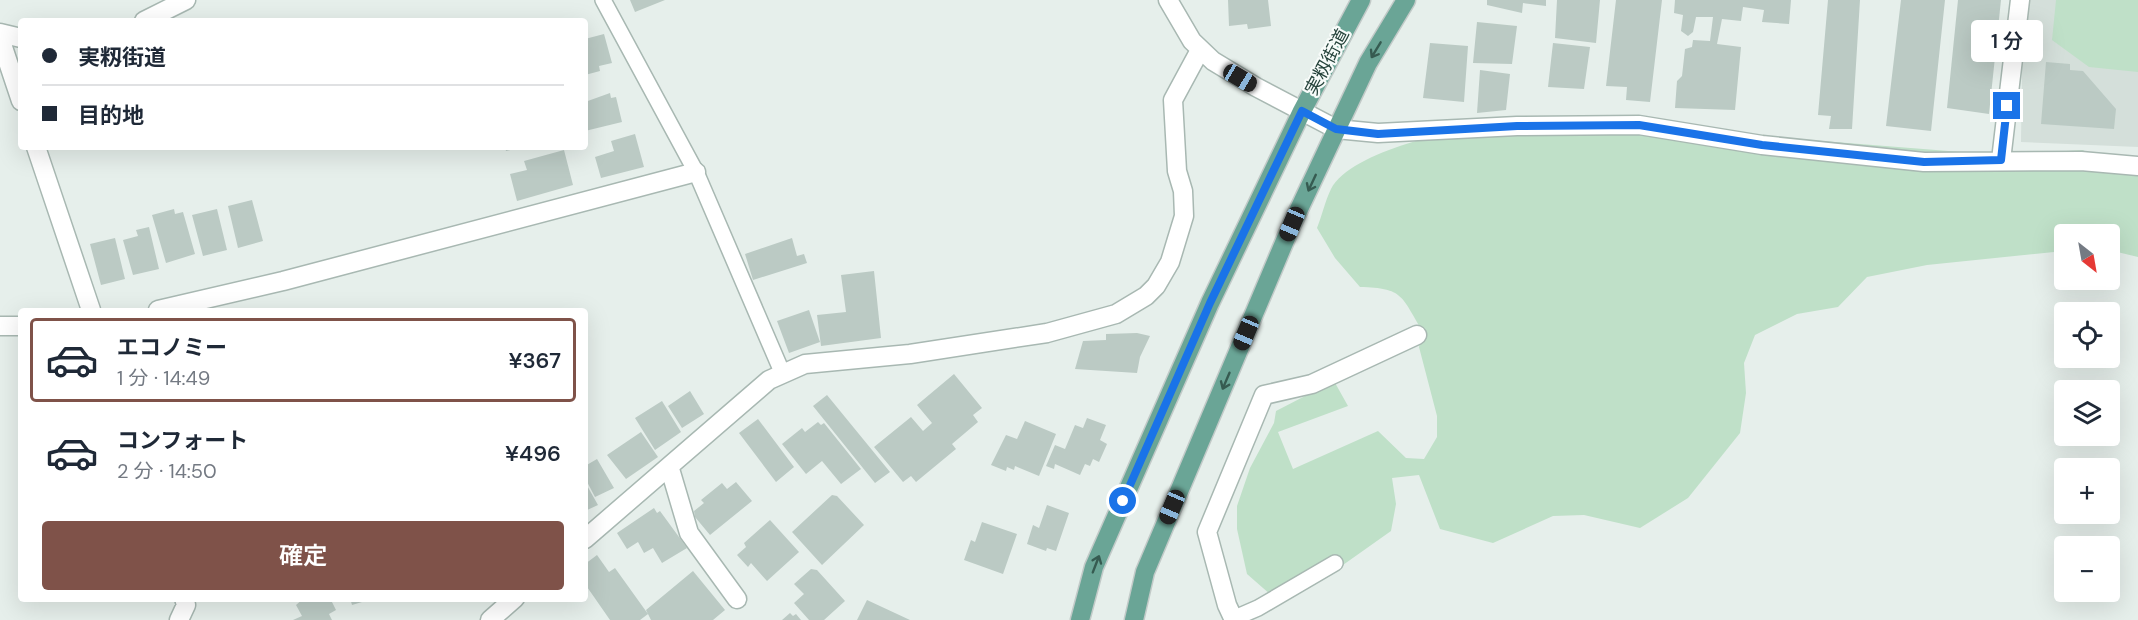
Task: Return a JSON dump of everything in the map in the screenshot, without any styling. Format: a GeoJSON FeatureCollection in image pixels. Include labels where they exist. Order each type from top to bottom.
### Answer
{"type":"FeatureCollection","features":[{"type":"Feature","properties":{"kind":"main road","name":"実籾街道"},"geometry":{"type":"LineString","coordinates":[[1080,620],[1099,556],[1210,303],[1302,111],[1361,0]]}},
{"type":"Feature","properties":{"kind":"main road","name":"実籾街道"},"geometry":{"type":"LineString","coordinates":[[1134,620],[1145,572],[1292,224],[1368,63],[1406,0]]}},
{"type":"Feature","properties":{"kind":"street"},"geometry":{"type":"LineString","coordinates":[[150,18],[186,0]]}},
{"type":"Feature","properties":{"kind":"street"},"geometry":{"type":"LineString","coordinates":[[1167,0],[1184,31],[1200,50],[1225,68],[1336,129],[1378,134],[1517,126],[1639,125],[1762,145],[1924,162],[2081,161],[2138,166]]}},
{"type":"Feature","properties":{"kind":"street"},"geometry":{"type":"LineString","coordinates":[[2001,160],[2020,0]]}},
{"type":"Feature","properties":{"kind":"street"},"geometry":{"type":"LineString","coordinates":[[0,33],[18,37]]}},
{"type":"Feature","properties":{"kind":"street"},"geometry":{"type":"LineString","coordinates":[[0,38],[18,92]]}},
{"type":"Feature","properties":{"kind":"street"},"geometry":{"type":"LineString","coordinates":[[588,537],[782,372],[804,364],[910,354],[1047,333],[1116,314],[1146,296],[1156,286],[1170,262],[1184,216],[1183,191],[1177,171],[1173,99],[1200,50]]}},
{"type":"Feature","properties":{"kind":"street"},"geometry":{"type":"LineString","coordinates":[[37,150],[90,308]]}},
{"type":"Feature","properties":{"kind":"street"},"geometry":{"type":"LineString","coordinates":[[167,308],[283,281],[696,172]]}},
{"type":"Feature","properties":{"kind":"street"},"geometry":{"type":"LineString","coordinates":[[0,326],[18,326]]}},
{"type":"Feature","properties":{"kind":"street"},"geometry":{"type":"LineString","coordinates":[[1234,619],[1227,605],[1207,531],[1264,395],[1312,384],[1417,335]]}},
{"type":"Feature","properties":{"kind":"street"},"geometry":{"type":"LineString","coordinates":[[670,469],[687,528],[736,599]]}},
{"type":"Feature","properties":{"kind":"street"},"geometry":{"type":"LineString","coordinates":[[179,620],[185,602]]}},
{"type":"Feature","properties":{"kind":"street"},"geometry":{"type":"LineString","coordinates":[[490,620],[510,602]]}},
{"type":"Feature","properties":{"kind":"lane"},"geometry":{"type":"LineString","coordinates":[[603,0],[696,172],[782,372]]}},
{"type":"Feature","properties":{"kind":"lane"},"geometry":{"type":"LineString","coordinates":[[1234,619],[1258,608],[1335,563]]}},
{"type":"Feature","properties":{"kind":"shaded area"},"geometry":{"type":"Polygon","coordinates":[[[2030,0],[2138,0],[2138,147],[2021,142],[2022,66],[2030,0]]]}},
{"type":"Feature","properties":{"kind":"green space"},"geometry":{"type":"Polygon","coordinates":[[[2056,0],[2138,0],[2138,72],[2089,67],[2052,40],[2056,0]]]}},
{"type":"Feature","properties":{"kind":"green space"},"geometry":{"type":"Polygon","coordinates":[[[1499,120],[1644,127],[1999,155],[2083,150],[2116,171],[2138,173],[2138,257],[2120,253],[2120,224],[2054,224],[2054,252],[1927,265],[1867,277],[1838,307],[1797,314],[1755,335],[1744,363],[1746,393],[1740,433],[1688,498],[1640,528],[1584,515],[1553,516],[1493,543],[1440,529],[1419,475],[1392,478],[1396,504],[1391,531],[1326,577],[1271,595],[1247,574],[1237,529],[1237,506],[1250,468],[1274,423],[1276,411],[1334,381],[1348,406],[1278,432],[1293,469],[1378,431],[1406,458],[1424,459],[1437,437],[1437,416],[1419,347],[1423,332],[1400,296],[1385,289],[1360,287],[1335,258],[1317,228],[1331,189],[1343,175],[1382,152],[1433,136],[1499,120]]]}},
{"type":"Feature","properties":{"kind":"building"},"geometry":{"type":"Polygon","coordinates":[[[630,0],[665,0],[635,12],[630,0]]]}},
{"type":"Feature","properties":{"kind":"building"},"geometry":{"type":"Polygon","coordinates":[[[1228,0],[1268,0],[1271,26],[1248,29],[1247,24],[1229,26],[1228,0]]]}},
{"type":"Feature","properties":{"kind":"building"},"geometry":{"type":"Polygon","coordinates":[[[1487,0],[1546,0],[1546,6],[1523,3],[1522,13],[1487,5],[1487,0]]]}},
{"type":"Feature","properties":{"kind":"building"},"geometry":{"type":"Polygon","coordinates":[[[1557,0],[1600,0],[1596,43],[1555,38],[1557,0]]]}},
{"type":"Feature","properties":{"kind":"building"},"geometry":{"type":"Polygon","coordinates":[[[1616,0],[1662,0],[1650,102],[1626,100],[1627,87],[1606,86],[1616,0]]]}},
{"type":"Feature","properties":{"kind":"building"},"geometry":{"type":"Polygon","coordinates":[[[1675,0],[1791,0],[1789,24],[1762,22],[1764,10],[1743,7],[1741,21],[1722,19],[1717,44],[1741,47],[1735,110],[1675,108],[1677,81],[1682,76],[1685,49],[1692,47],[1693,40],[1710,41],[1713,17],[1696,17],[1693,32],[1688,36],[1681,31],[1683,15],[1674,13],[1675,0]]]}},
{"type":"Feature","properties":{"kind":"building"},"geometry":{"type":"Polygon","coordinates":[[[1828,0],[1860,0],[1852,129],[1829,129],[1831,116],[1818,115],[1828,0]]]}},
{"type":"Feature","properties":{"kind":"building"},"geometry":{"type":"Polygon","coordinates":[[[1901,0],[1945,0],[1931,131],[1886,126],[1901,0]]]}},
{"type":"Feature","properties":{"kind":"building"},"geometry":{"type":"Polygon","coordinates":[[[1958,0],[2001,0],[1989,114],[1947,108],[1958,0]]]}},
{"type":"Feature","properties":{"kind":"building"},"geometry":{"type":"Polygon","coordinates":[[[1477,22],[1517,26],[1512,64],[1473,63],[1477,22]]]}},
{"type":"Feature","properties":{"kind":"building"},"geometry":{"type":"Polygon","coordinates":[[[604,34],[612,63],[599,66],[600,71],[588,74],[588,38],[604,34]]]}},
{"type":"Feature","properties":{"kind":"building"},"geometry":{"type":"Polygon","coordinates":[[[1430,43],[1468,46],[1464,102],[1423,98],[1430,43]]]}},
{"type":"Feature","properties":{"kind":"building"},"geometry":{"type":"Polygon","coordinates":[[[1553,43],[1590,47],[1584,89],[1548,87],[1553,43]]]}},
{"type":"Feature","properties":{"kind":"building"},"geometry":{"type":"Polygon","coordinates":[[[2046,62],[2070,64],[2070,70],[2083,71],[2116,109],[2114,129],[2041,124],[2046,62]]]}},
{"type":"Feature","properties":{"kind":"building"},"geometry":{"type":"Polygon","coordinates":[[[1480,70],[1510,74],[1506,110],[1477,113],[1480,70]]]}},
{"type":"Feature","properties":{"kind":"building"},"geometry":{"type":"Polygon","coordinates":[[[610,93],[611,98],[616,97],[622,122],[588,130],[588,101],[610,93]]]}},
{"type":"Feature","properties":{"kind":"building"},"geometry":{"type":"Polygon","coordinates":[[[635,134],[644,167],[601,178],[595,157],[614,151],[611,141],[635,134]]]}},
{"type":"Feature","properties":{"kind":"building"},"geometry":{"type":"Polygon","coordinates":[[[564,150],[573,185],[517,201],[510,174],[527,170],[524,161],[564,150]]]}},
{"type":"Feature","properties":{"kind":"building"},"geometry":{"type":"Polygon","coordinates":[[[252,200],[263,241],[238,248],[228,206],[252,200]]]}},
{"type":"Feature","properties":{"kind":"building"},"geometry":{"type":"Polygon","coordinates":[[[174,209],[175,214],[183,212],[195,254],[166,263],[152,215],[174,209]]]}},
{"type":"Feature","properties":{"kind":"building"},"geometry":{"type":"Polygon","coordinates":[[[217,209],[227,250],[203,256],[192,215],[217,209]]]}},
{"type":"Feature","properties":{"kind":"building"},"geometry":{"type":"Polygon","coordinates":[[[149,227],[159,269],[133,275],[123,240],[138,236],[136,230],[149,227]]]}},
{"type":"Feature","properties":{"kind":"building"},"geometry":{"type":"Polygon","coordinates":[[[115,238],[125,279],[101,285],[90,244],[115,238]]]}},
{"type":"Feature","properties":{"kind":"building"},"geometry":{"type":"Polygon","coordinates":[[[792,238],[797,256],[804,254],[807,263],[753,280],[745,254],[792,238]]]}},
{"type":"Feature","properties":{"kind":"building"},"geometry":{"type":"Polygon","coordinates":[[[874,271],[881,338],[821,346],[817,315],[846,312],[841,275],[874,271]]]}},
{"type":"Feature","properties":{"kind":"building"},"geometry":{"type":"Polygon","coordinates":[[[809,310],[820,342],[789,353],[777,321],[809,310]]]}},
{"type":"Feature","properties":{"kind":"building"},"geometry":{"type":"Polygon","coordinates":[[[1137,333],[1150,336],[1140,357],[1137,373],[1075,369],[1083,341],[1106,340],[1106,334],[1137,333]]]}},
{"type":"Feature","properties":{"kind":"building"},"geometry":{"type":"Polygon","coordinates":[[[954,374],[982,408],[973,415],[978,422],[952,444],[956,449],[916,482],[911,476],[903,482],[874,447],[911,417],[923,431],[932,423],[917,405],[954,374]]]}},
{"type":"Feature","properties":{"kind":"building"},"geometry":{"type":"Polygon","coordinates":[[[690,391],[704,414],[682,428],[668,406],[690,391]]]}},
{"type":"Feature","properties":{"kind":"building"},"geometry":{"type":"Polygon","coordinates":[[[827,395],[890,472],[875,483],[813,406],[827,395]]]}},
{"type":"Feature","properties":{"kind":"building"},"geometry":{"type":"Polygon","coordinates":[[[662,401],[681,432],[655,450],[635,418],[662,401]]]}},
{"type":"Feature","properties":{"kind":"building"},"geometry":{"type":"Polygon","coordinates":[[[1087,418],[1106,425],[1100,440],[1107,444],[1099,462],[1093,459],[1090,466],[1085,464],[1080,475],[1055,464],[1054,469],[1046,466],[1055,445],[1065,449],[1075,425],[1083,428],[1087,418]]]}},
{"type":"Feature","properties":{"kind":"building"},"geometry":{"type":"Polygon","coordinates":[[[758,419],[794,467],[776,482],[739,433],[758,419]]]}},
{"type":"Feature","properties":{"kind":"building"},"geometry":{"type":"Polygon","coordinates":[[[1025,421],[1056,434],[1039,476],[1015,466],[1014,470],[1007,467],[1006,471],[991,465],[1006,435],[1017,439],[1025,421]]]}},
{"type":"Feature","properties":{"kind":"building"},"geometry":{"type":"Polygon","coordinates":[[[818,422],[821,425],[824,423],[861,469],[841,484],[822,461],[806,474],[782,444],[802,428],[805,432],[818,422]]]}},
{"type":"Feature","properties":{"kind":"building"},"geometry":{"type":"Polygon","coordinates":[[[641,432],[658,457],[626,479],[607,455],[641,432]]]}},
{"type":"Feature","properties":{"kind":"building"},"geometry":{"type":"Polygon","coordinates":[[[597,459],[614,488],[595,497],[588,484],[588,464],[597,459]]]}},
{"type":"Feature","properties":{"kind":"building"},"geometry":{"type":"Polygon","coordinates":[[[736,482],[752,501],[710,535],[695,517],[694,511],[704,503],[701,500],[722,483],[727,489],[736,482]]]}},
{"type":"Feature","properties":{"kind":"building"},"geometry":{"type":"Polygon","coordinates":[[[588,487],[598,505],[588,510],[588,487]]]}},
{"type":"Feature","properties":{"kind":"building"},"geometry":{"type":"Polygon","coordinates":[[[832,495],[837,496],[864,525],[822,565],[792,532],[832,495]]]}},
{"type":"Feature","properties":{"kind":"building"},"geometry":{"type":"Polygon","coordinates":[[[1047,505],[1069,513],[1056,551],[1047,548],[1046,551],[1027,544],[1033,525],[1039,528],[1047,505]]]}},
{"type":"Feature","properties":{"kind":"building"},"geometry":{"type":"Polygon","coordinates":[[[654,508],[657,513],[660,511],[687,548],[662,563],[653,548],[644,553],[638,542],[627,549],[617,533],[654,508]]]}},
{"type":"Feature","properties":{"kind":"building"},"geometry":{"type":"Polygon","coordinates":[[[770,520],[799,552],[767,581],[751,563],[748,567],[737,555],[746,547],[744,543],[770,520]]]}},
{"type":"Feature","properties":{"kind":"building"},"geometry":{"type":"Polygon","coordinates":[[[982,522],[1017,534],[1003,574],[964,560],[971,540],[975,542],[982,522]]]}},
{"type":"Feature","properties":{"kind":"building"},"geometry":{"type":"Polygon","coordinates":[[[597,555],[609,572],[615,568],[648,614],[640,620],[610,620],[588,588],[588,562],[597,555]]]}},
{"type":"Feature","properties":{"kind":"building"},"geometry":{"type":"Polygon","coordinates":[[[811,569],[817,570],[845,601],[824,620],[809,620],[794,603],[804,594],[794,584],[811,569]]]}},
{"type":"Feature","properties":{"kind":"building"},"geometry":{"type":"Polygon","coordinates":[[[693,571],[725,610],[713,620],[651,620],[646,610],[693,571]]]}},
{"type":"Feature","properties":{"kind":"building"},"geometry":{"type":"Polygon","coordinates":[[[867,600],[910,620],[857,620],[867,600]]]}},
{"type":"Feature","properties":{"kind":"building"},"geometry":{"type":"Polygon","coordinates":[[[299,602],[332,602],[336,610],[329,614],[332,620],[293,620],[302,616],[296,605],[299,602]]]}},
{"type":"Feature","properties":{"kind":"building"},"geometry":{"type":"Polygon","coordinates":[[[790,613],[793,616],[796,614],[801,620],[782,620],[790,613]]]}},
{"type":"Feature","properties":{"kind":"route"},"geometry":{"type":"LineString","coordinates":[[1123,501],[1210,303],[1302,111],[1336,129],[1378,134],[1517,126],[1639,125],[1762,145],[1924,162],[2001,160],[2007,106]]}}]}
